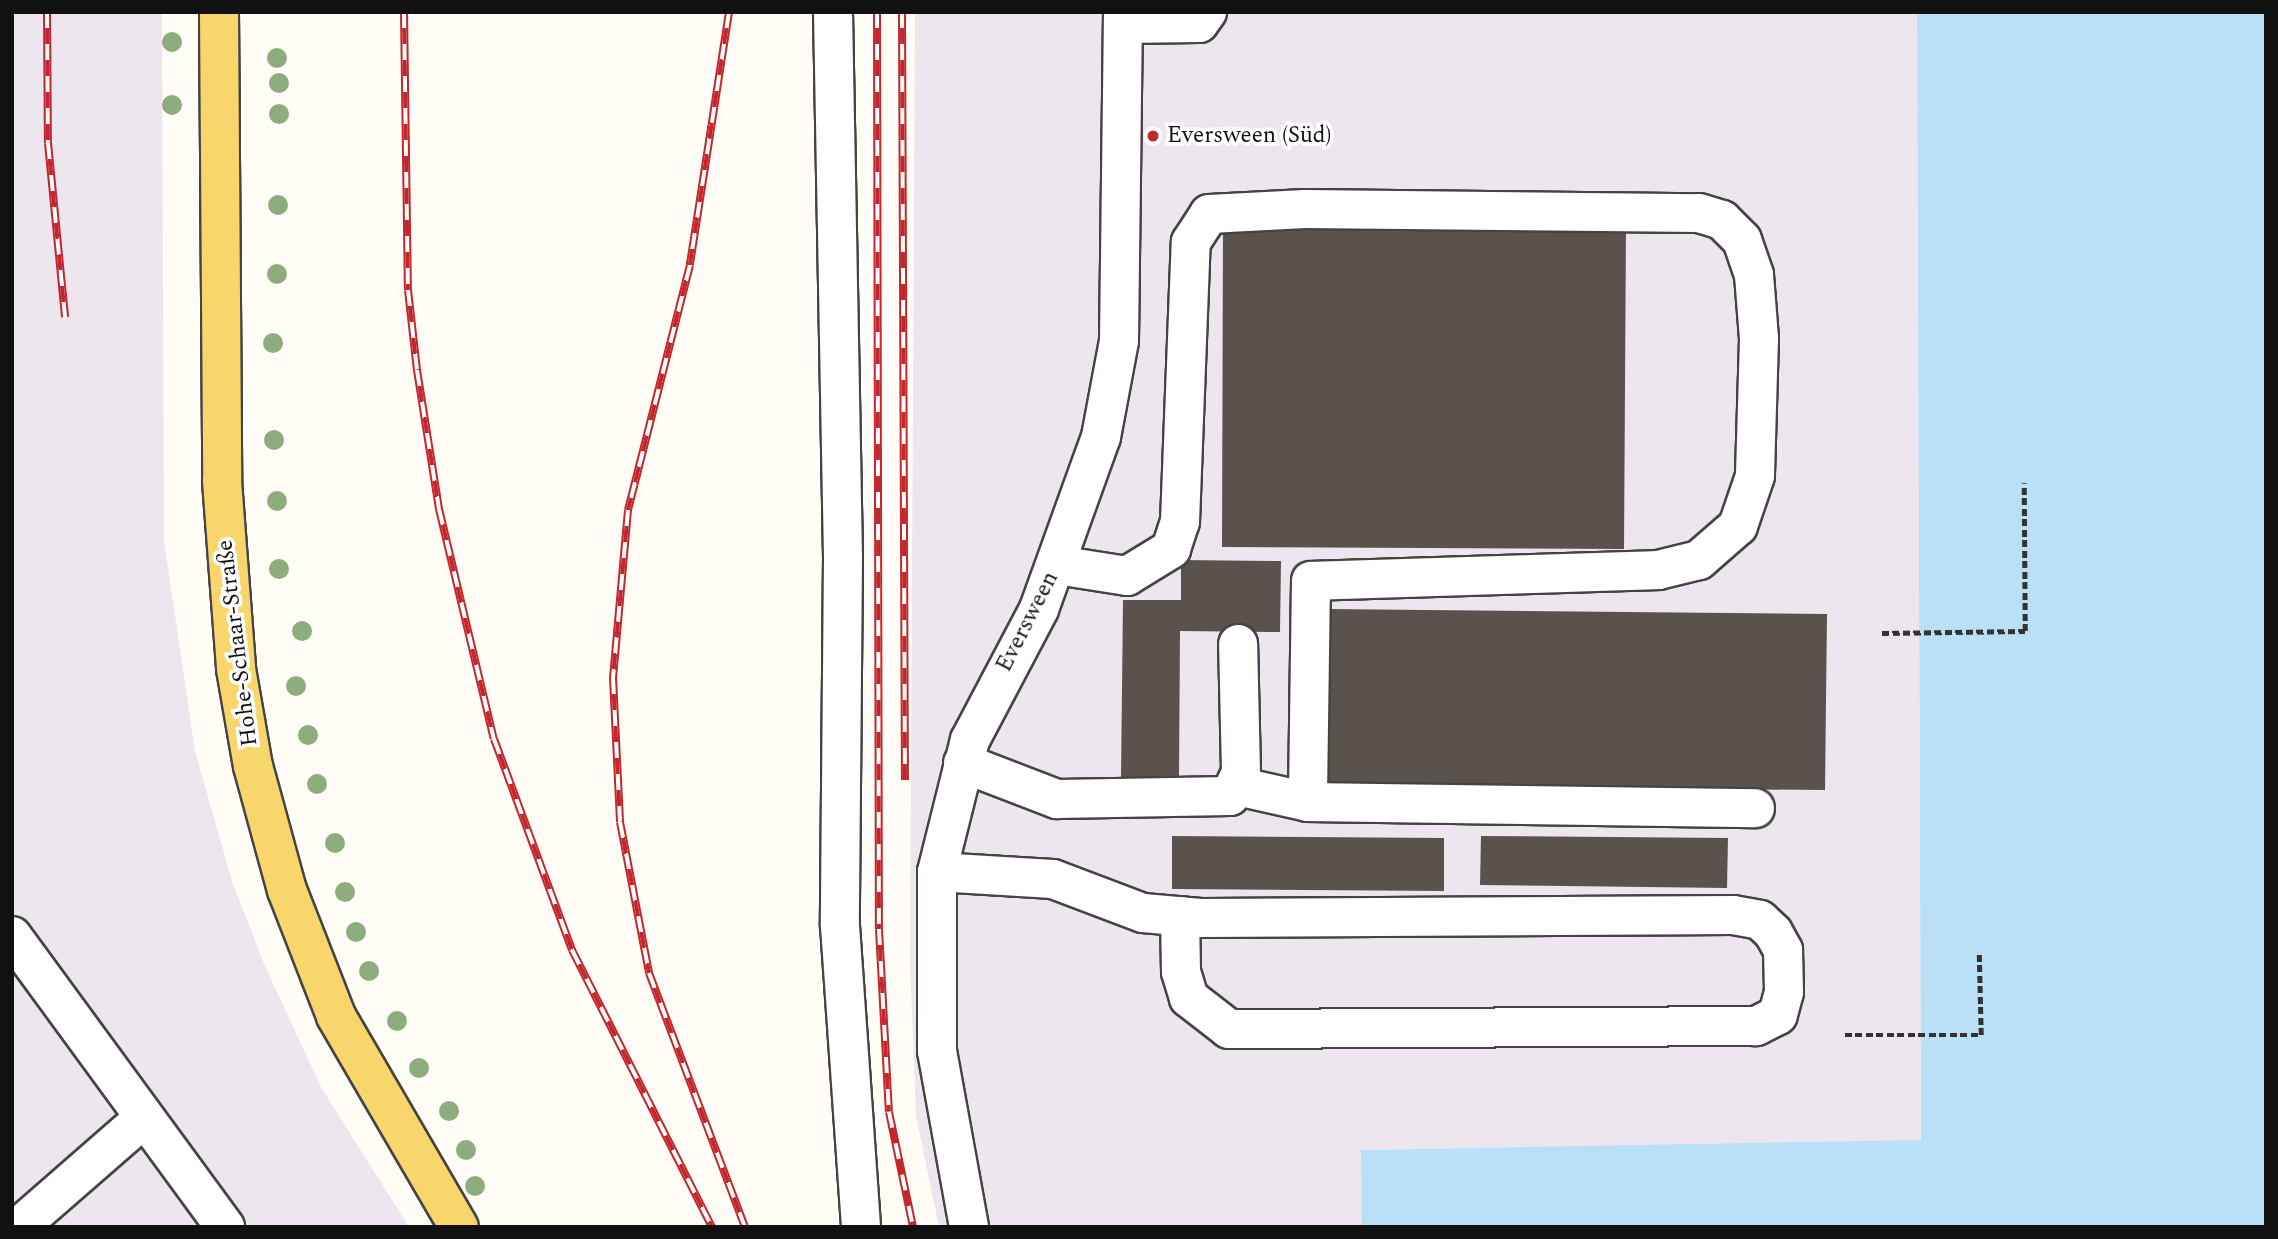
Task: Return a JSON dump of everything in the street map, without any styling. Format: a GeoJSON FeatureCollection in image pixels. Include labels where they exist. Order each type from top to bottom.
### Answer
{"type":"FeatureCollection","features":[{"type":"Feature","properties":{"kind":"main road","name":"Hohe-Schaar-Straße"},"geometry":{"type":"LineString","coordinates":[[219,12],[222,481],[236,668],[253,766],[287,890],[336,1016],[368,1079],[459,1227]]}},
{"type":"Feature","properties":{"kind":"street"},"geometry":{"type":"LineString","coordinates":[[833,12],[843,558],[840,926],[861,1227]]}},
{"type":"Feature","properties":{"kind":"street"},"geometry":{"type":"LineString","coordinates":[[1123,18],[1199,23],[1208,12]]}},
{"type":"Feature","properties":{"kind":"street","name":"Eversween"},"geometry":{"type":"LineString","coordinates":[[969,1227],[937,1051],[937,872],[963,764],[1057,565],[1101,437],[1119,341],[1123,18]]}},
{"type":"Feature","properties":{"kind":"street"},"geometry":{"type":"LineString","coordinates":[[1057,565],[1127,576],[1171,549],[1180,522],[1191,242],[1209,214],[1305,209],[1658,212],[1722,220],[1742,240],[1754,275],[1759,339],[1755,476],[1738,526],[1715,551],[1658,570],[1311,581],[1308,802]]}},
{"type":"Feature","properties":{"kind":"street"},"geometry":{"type":"LineString","coordinates":[[1237,786],[1238,644]]}},
{"type":"Feature","properties":{"kind":"street"},"geometry":{"type":"LineString","coordinates":[[963,764],[1057,799],[1220,799],[1237,786]]}},
{"type":"Feature","properties":{"kind":"street"},"geometry":{"type":"LineString","coordinates":[[1237,786],[1308,802],[1755,808]]}},
{"type":"Feature","properties":{"kind":"street"},"geometry":{"type":"LineString","coordinates":[[937,872],[1052,879],[1143,913],[1180,916],[1733,915],[1760,920],[1773,932],[1783,950],[1784,992],[1778,1015],[1756,1026],[1229,1029],[1189,999],[1180,916]]}},
{"type":"Feature","properties":{"kind":"street"},"geometry":{"type":"LineString","coordinates":[[12,936],[225,1227]]}},
{"type":"Feature","properties":{"kind":"street"},"geometry":{"type":"LineString","coordinates":[[19,1227],[144,1118]]}},
{"type":"Feature","properties":{"kind":"path"},"geometry":{"type":"LineString","coordinates":[[1882,633],[2025,631],[2024,483]]}},
{"type":"Feature","properties":{"kind":"path"},"geometry":{"type":"LineString","coordinates":[[1845,1035],[1981,1035],[1979,954]]}},
{"type":"Feature","properties":{"kind":"shaded area"},"geometry":{"type":"Polygon","coordinates":[[[12,12],[162,12],[164,540],[195,751],[232,881],[264,964],[321,1087],[409,1227],[12,1227],[12,12]]]}},
{"type":"Feature","properties":{"kind":"shaded area"},"geometry":{"type":"Polygon","coordinates":[[[915,12],[1917,12],[1921,1141],[1362,1150],[1362,1227],[939,1227],[916,1116],[910,963],[915,12]]]}},
{"type":"Feature","properties":{"kind":"water"},"geometry":{"type":"Polygon","coordinates":[[[1917,12],[2266,12],[2266,1227],[1362,1227],[1361,1150],[1921,1140],[1917,12]]]}},
{"type":"Feature","properties":{"kind":"building"},"geometry":{"type":"Polygon","coordinates":[[[1223,223],[1626,225],[1624,549],[1222,547],[1223,223]]]}},
{"type":"Feature","properties":{"kind":"building"},"geometry":{"type":"Polygon","coordinates":[[[1181,560],[1281,561],[1280,632],[1180,631],[1179,777],[1121,777],[1123,600],[1181,600],[1181,560]]]}},
{"type":"Feature","properties":{"kind":"building"},"geometry":{"type":"Polygon","coordinates":[[[1328,609],[1827,614],[1825,790],[1327,786],[1328,609]]]}},
{"type":"Feature","properties":{"kind":"building"},"geometry":{"type":"Polygon","coordinates":[[[1172,836],[1444,838],[1444,891],[1172,889],[1172,836]]]}},
{"type":"Feature","properties":{"kind":"building"},"geometry":{"type":"Polygon","coordinates":[[[1481,836],[1728,838],[1727,888],[1480,885],[1481,836]]]}},
{"type":"Feature","properties":{"kind":"railway"},"geometry":{"type":"LineString","coordinates":[[47,12],[48,143],[65,317]]}},
{"type":"Feature","properties":{"kind":"railway"},"geometry":{"type":"LineString","coordinates":[[404,12],[408,290],[417,370],[439,509],[494,739],[572,950],[712,1227]]}},
{"type":"Feature","properties":{"kind":"railway"},"geometry":{"type":"LineString","coordinates":[[729,12],[690,265],[628,510],[613,678],[620,822],[649,973],[745,1227]]}},
{"type":"Feature","properties":{"kind":"railway"},"geometry":{"type":"LineString","coordinates":[[877,12],[879,929],[889,1112],[913,1227]]}},
{"type":"Feature","properties":{"kind":"railway"},"geometry":{"type":"LineString","coordinates":[[902,12],[905,780]]}},
{"type":"Feature","properties":{"kind":"place","name":"Eversween (Süd)"},"geometry":{"type":"Point","coordinates":[1153,136]}}]}
